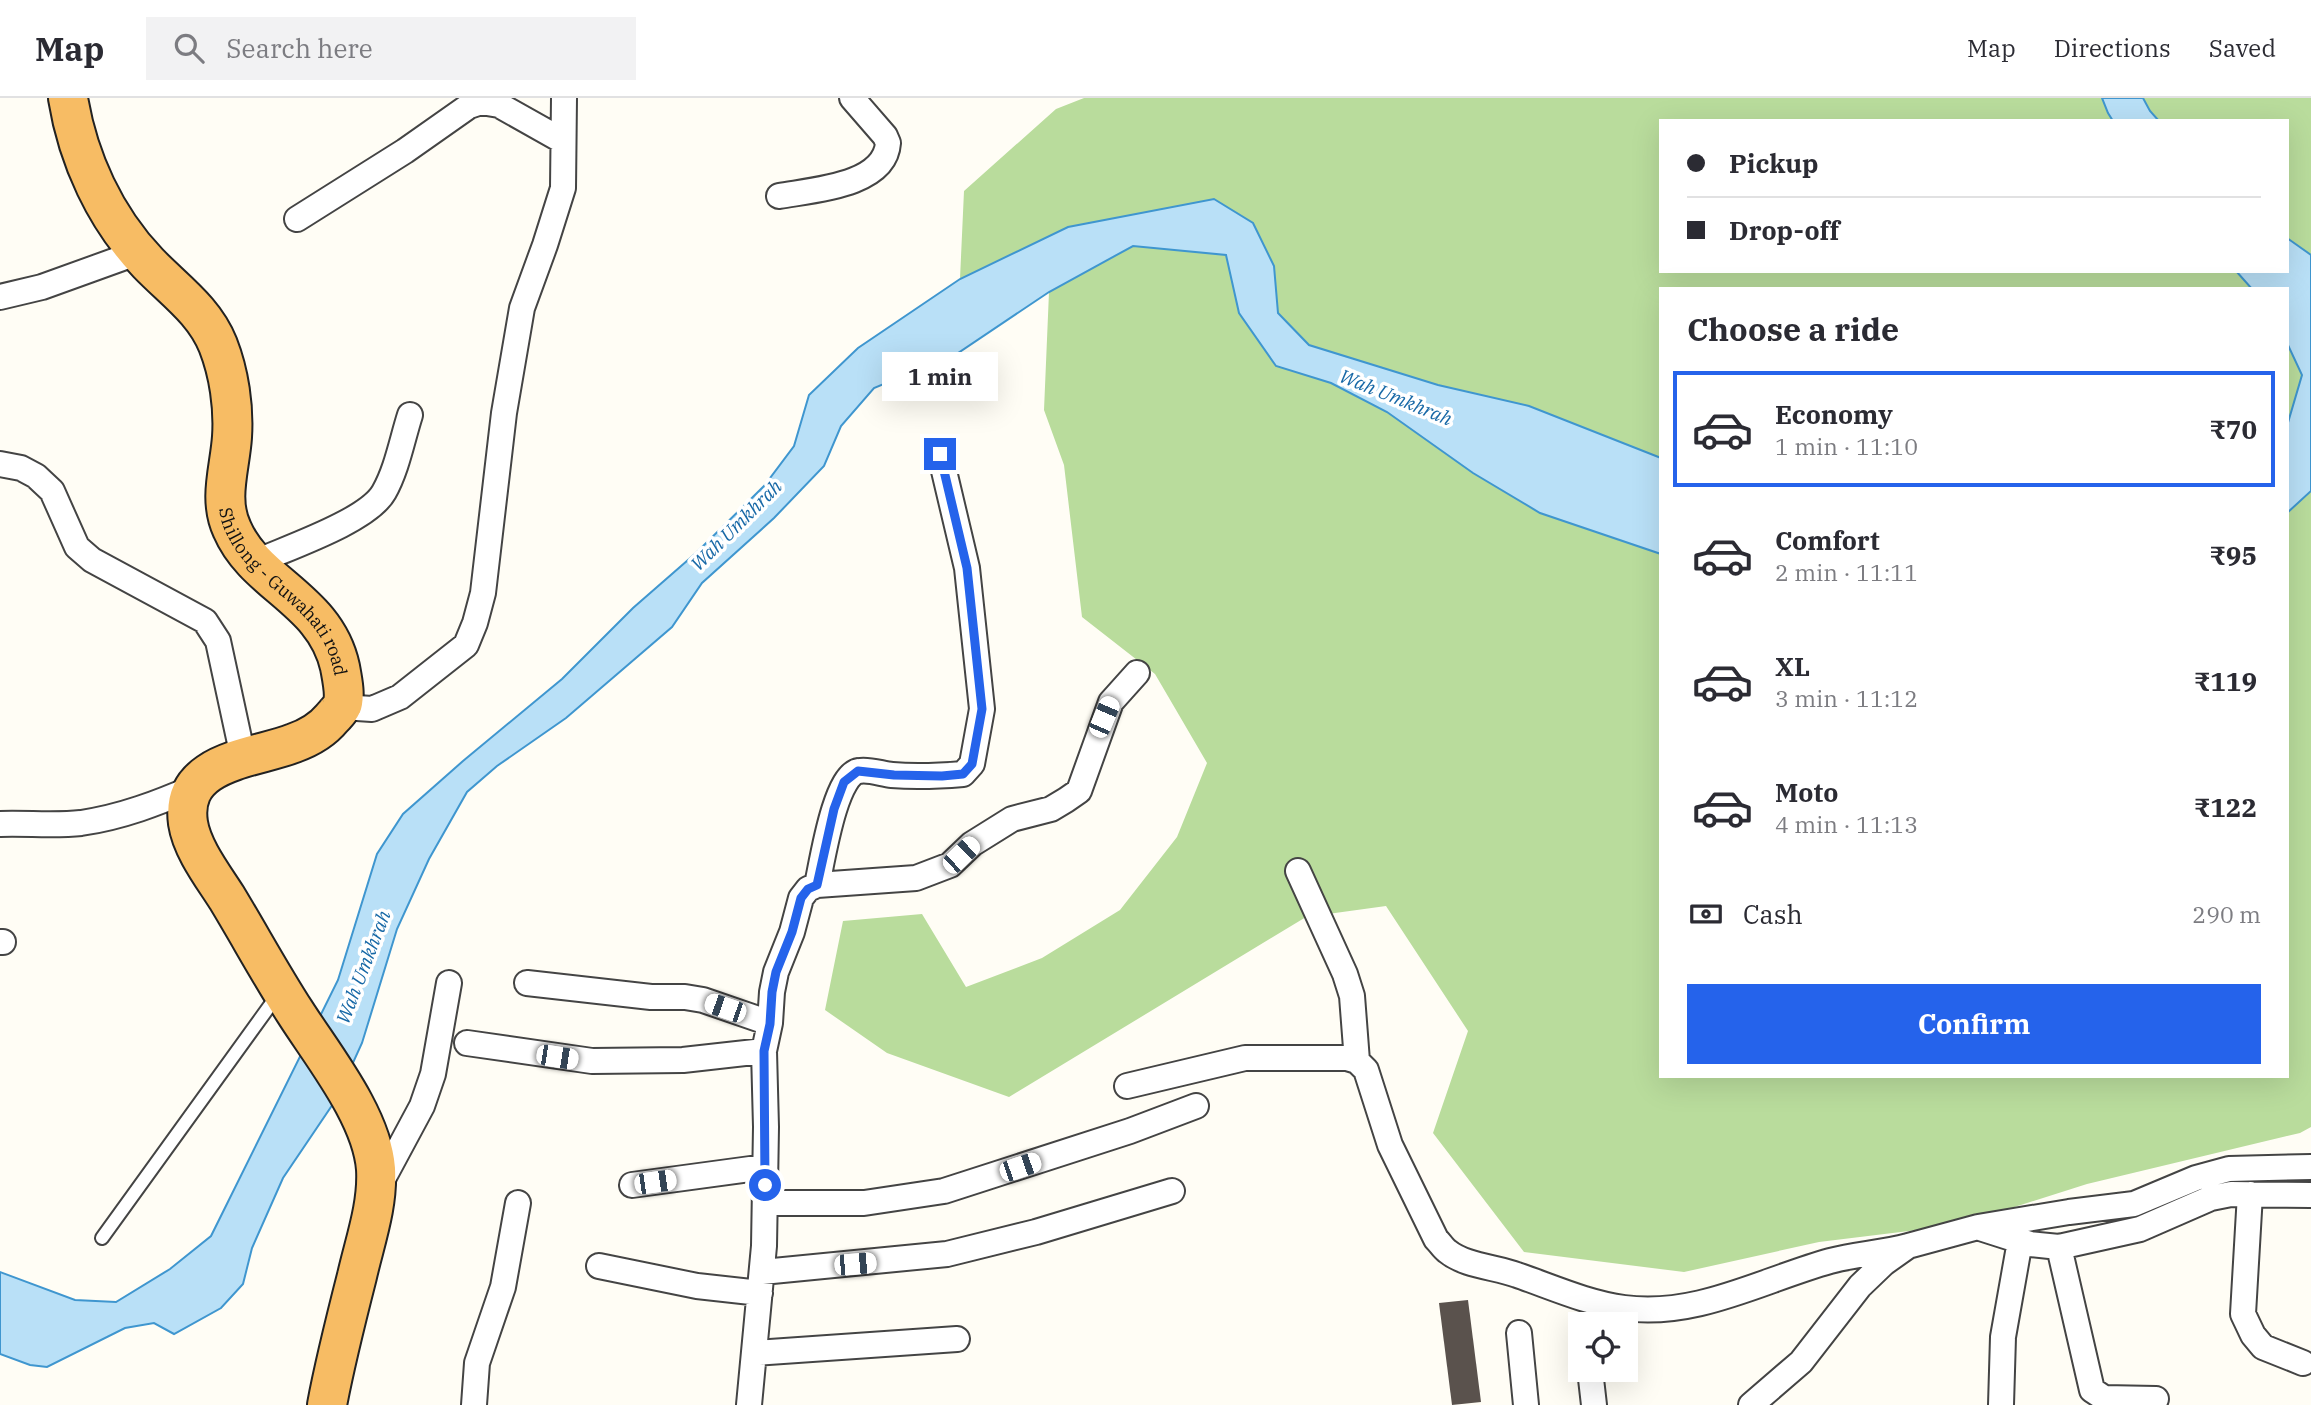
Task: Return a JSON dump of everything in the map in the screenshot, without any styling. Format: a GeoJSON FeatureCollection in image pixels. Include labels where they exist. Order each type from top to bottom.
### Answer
{"type":"FeatureCollection","features":[{"type":"Feature","properties":{"kind":"highway","name":"Shillong - Guwahati road"},"geometry":{"type":"LineString","coordinates":[[68,98],[80,155],[110,214],[139,252],[188,300],[205,321],[218,345],[227,374],[233,435],[225,490],[226,513],[232,531],[256,562],[315,616],[330,638],[339,664],[342,707],[329,723],[296,743],[219,765],[206,774],[195,787]]}},
{"type":"Feature","properties":{"kind":"highway"},"geometry":{"type":"LineString","coordinates":[[195,787],[188,804],[188,824],[193,839],[288,1001],[352,1100],[369,1140],[376,1166],[369,1233],[335,1363],[327,1405]]}},
{"type":"Feature","properties":{"kind":"street"},"geometry":{"type":"LineString","coordinates":[[342,707],[372,709],[400,697],[466,645],[475,623],[482,593],[513,356],[522,308],[563,188],[564,98]]}},
{"type":"Feature","properties":{"kind":"street"},"geometry":{"type":"LineString","coordinates":[[779,196],[847,184],[883,159],[888,143],[852,98]]}},
{"type":"Feature","properties":{"kind":"street"},"geometry":{"type":"LineString","coordinates":[[297,219],[405,151],[469,106],[481,102],[499,105],[564,141]]}},
{"type":"Feature","properties":{"kind":"street"},"geometry":{"type":"LineString","coordinates":[[0,297],[42,288],[139,252]]}},
{"type":"Feature","properties":{"kind":"street"},"geometry":{"type":"LineString","coordinates":[[256,562],[344,523],[374,505],[390,481],[410,415]]}},
{"type":"Feature","properties":{"kind":"street"},"geometry":{"type":"LineString","coordinates":[[817,885],[834,809],[844,782],[852,774],[862,771],[942,776],[963,774],[972,764],[982,709],[967,568],[940,454]]}},
{"type":"Feature","properties":{"kind":"street"},"geometry":{"type":"LineString","coordinates":[[0,464],[21,468],[36,476],[52,491],[77,547],[92,560],[205,621],[218,641],[243,757]]}},
{"type":"Feature","properties":{"kind":"street"},"geometry":{"type":"LineString","coordinates":[[749,1405],[761,1283],[765,1203],[764,1051],[776,972],[792,932],[801,898],[808,889],[817,885],[916,878],[950,865],[972,844],[1012,819],[1051,809],[1066,800],[1079,791],[1111,702],[1137,673]]}},
{"type":"Feature","properties":{"kind":"street"},"geometry":{"type":"LineString","coordinates":[[0,824],[79,823],[115,817],[195,787]]}},
{"type":"Feature","properties":{"kind":"street"},"geometry":{"type":"LineString","coordinates":[[1298,871],[1345,974],[1352,996],[1357,1061]]}},
{"type":"Feature","properties":{"kind":"street"},"geometry":{"type":"LineString","coordinates":[[375,1193],[418,1115],[433,1074],[449,983]]}},
{"type":"Feature","properties":{"kind":"street"},"geometry":{"type":"LineString","coordinates":[[527,983],[703,1000],[770,1024]]}},
{"type":"Feature","properties":{"kind":"street"},"geometry":{"type":"LineString","coordinates":[[467,1043],[592,1061],[682,1060],[764,1051]]}},
{"type":"Feature","properties":{"kind":"street"},"geometry":{"type":"LineString","coordinates":[[1127,1086],[1245,1058],[1327,1057],[1357,1061],[1366,1070],[1390,1145],[1436,1239],[1447,1251],[1459,1258],[1514,1273],[1604,1304],[1625,1308],[1651,1309],[1717,1299],[1829,1262],[1908,1246],[1978,1227],[2069,1212],[2134,1205],[2196,1178],[2229,1169],[2311,1167]]}},
{"type":"Feature","properties":{"kind":"street"},"geometry":{"type":"LineString","coordinates":[[765,1203],[864,1203],[944,1191],[1130,1131],[1196,1106]]}},
{"type":"Feature","properties":{"kind":"street"},"geometry":{"type":"LineString","coordinates":[[632,1185],[765,1167]]}},
{"type":"Feature","properties":{"kind":"street"},"geometry":{"type":"LineString","coordinates":[[599,1266],[697,1286],[761,1283],[947,1254],[1036,1232],[1172,1191]]}},
{"type":"Feature","properties":{"kind":"street"},"geometry":{"type":"LineString","coordinates":[[1978,1227],[2030,1244],[2059,1247],[2140,1229],[2211,1198],[2231,1194],[2311,1195]]}},
{"type":"Feature","properties":{"kind":"street"},"geometry":{"type":"LineString","coordinates":[[2250,1194],[2243,1314],[2253,1335],[2263,1347],[2303,1363]]}},
{"type":"Feature","properties":{"kind":"street"},"geometry":{"type":"LineString","coordinates":[[474,1405],[477,1363],[503,1287],[518,1203]]}},
{"type":"Feature","properties":{"kind":"street"},"geometry":{"type":"LineString","coordinates":[[2001,1405],[2003,1337],[2020,1241]]}},
{"type":"Feature","properties":{"kind":"street"},"geometry":{"type":"LineString","coordinates":[[1751,1405],[1801,1362],[1860,1286],[1884,1263],[1908,1246]]}},
{"type":"Feature","properties":{"kind":"street"},"geometry":{"type":"LineString","coordinates":[[2059,1247],[2092,1390],[2104,1398],[2156,1399]]}},
{"type":"Feature","properties":{"kind":"street"},"geometry":{"type":"LineString","coordinates":[[1519,1333],[1526,1405]]}},
{"type":"Feature","properties":{"kind":"street"},"geometry":{"type":"LineString","coordinates":[[755,1353],[957,1339]]}},
{"type":"Feature","properties":{"kind":"street"},"geometry":{"type":"LineString","coordinates":[[1591,1382],[1594,1405]]}},
{"type":"Feature","properties":{"kind":"lane"},"geometry":{"type":"LineString","coordinates":[[102,1238],[288,1001]]}},
{"type":"Feature","properties":{"kind":"green space"},"geometry":{"type":"Polygon","coordinates":[[[1084,98],[2102,98],[2112,119],[1659,119],[1659,273],[2238,273],[2250,287],[1659,287],[1659,457],[1529,406],[1438,385],[1309,345],[1278,313],[1274,266],[1253,223],[960,279],[964,191],[1056,109],[1084,98]]]}},
{"type":"Feature","properties":{"kind":"green space"},"geometry":{"type":"Polygon","coordinates":[[[2143,98],[2311,98],[2311,255],[2289,239],[2289,119],[2157,119],[2143,98]]]}},
{"type":"Feature","properties":{"kind":"green space"},"geometry":{"type":"Polygon","coordinates":[[[1133,246],[1226,255],[1239,313],[1276,366],[1331,383],[1387,412],[1473,473],[1540,513],[1659,553],[1659,1078],[2289,1078],[2289,511],[2311,491],[2311,1127],[2300,1133],[2087,1184],[1958,1225],[1819,1242],[1684,1272],[1524,1252],[1433,1133],[1468,1031],[1386,906],[1306,917],[1009,1097],[887,1053],[825,1010],[843,921],[922,914],[966,987],[1042,958],[1120,910],[1177,837],[1207,763],[1155,674],[1082,617],[1064,465],[1044,410],[1049,292],[1133,246]]]}},
{"type":"Feature","properties":{"kind":"green space"},"geometry":{"type":"Polygon","coordinates":[[[2289,347],[2302,375],[2289,419],[2289,347]]]}},
{"type":"Feature","properties":{"kind":"water"},"geometry":{"type":"Polygon","coordinates":[[[2102,98],[2143,98],[2157,119],[2112,119],[2102,98]]]}},
{"type":"Feature","properties":{"kind":"water","name":"Wah Umkhrah"},"geometry":{"type":"Polygon","coordinates":[[[1214,199],[1253,223],[1274,266],[1278,313],[1309,345],[1438,385],[1529,406],[1659,457],[1659,553],[1540,513],[1473,473],[1387,412],[1331,383],[1276,366],[1239,313],[1226,255],[1133,246],[1049,292],[958,353],[874,388],[841,426],[824,466],[774,518],[702,583],[672,627],[566,718],[497,766],[467,792],[429,859],[397,929],[362,1043],[337,1098],[283,1178],[252,1248],[243,1284],[221,1308],[174,1334],[154,1323],[125,1328],[47,1367],[30,1365],[0,1354],[0,1272],[75,1300],[116,1302],[170,1269],[211,1236],[338,980],[377,854],[403,814],[562,679],[633,608],[696,553],[764,486],[794,446],[809,395],[858,348],[960,279],[1068,227],[1214,199]]]}},
{"type":"Feature","properties":{"kind":"water"},"geometry":{"type":"Polygon","coordinates":[[[2289,239],[2311,255],[2311,491],[2289,511],[2289,419],[2302,375],[2289,347],[2289,287],[2250,287],[2238,273],[2289,273],[2289,239]]]}},
{"type":"Feature","properties":{"kind":"building"},"geometry":{"type":"Polygon","coordinates":[[[1468,1300],[1481,1402],[1452,1405],[1439,1303],[1468,1300]]]}},
{"type":"Feature","properties":{"kind":"route"},"geometry":{"type":"LineString","coordinates":[[765,1185],[764,1051],[770,1024],[772,992],[801,898],[808,889],[817,885],[834,809],[844,782],[858,771],[942,776],[963,774],[972,764],[982,709],[967,568],[940,454]]}}]}
